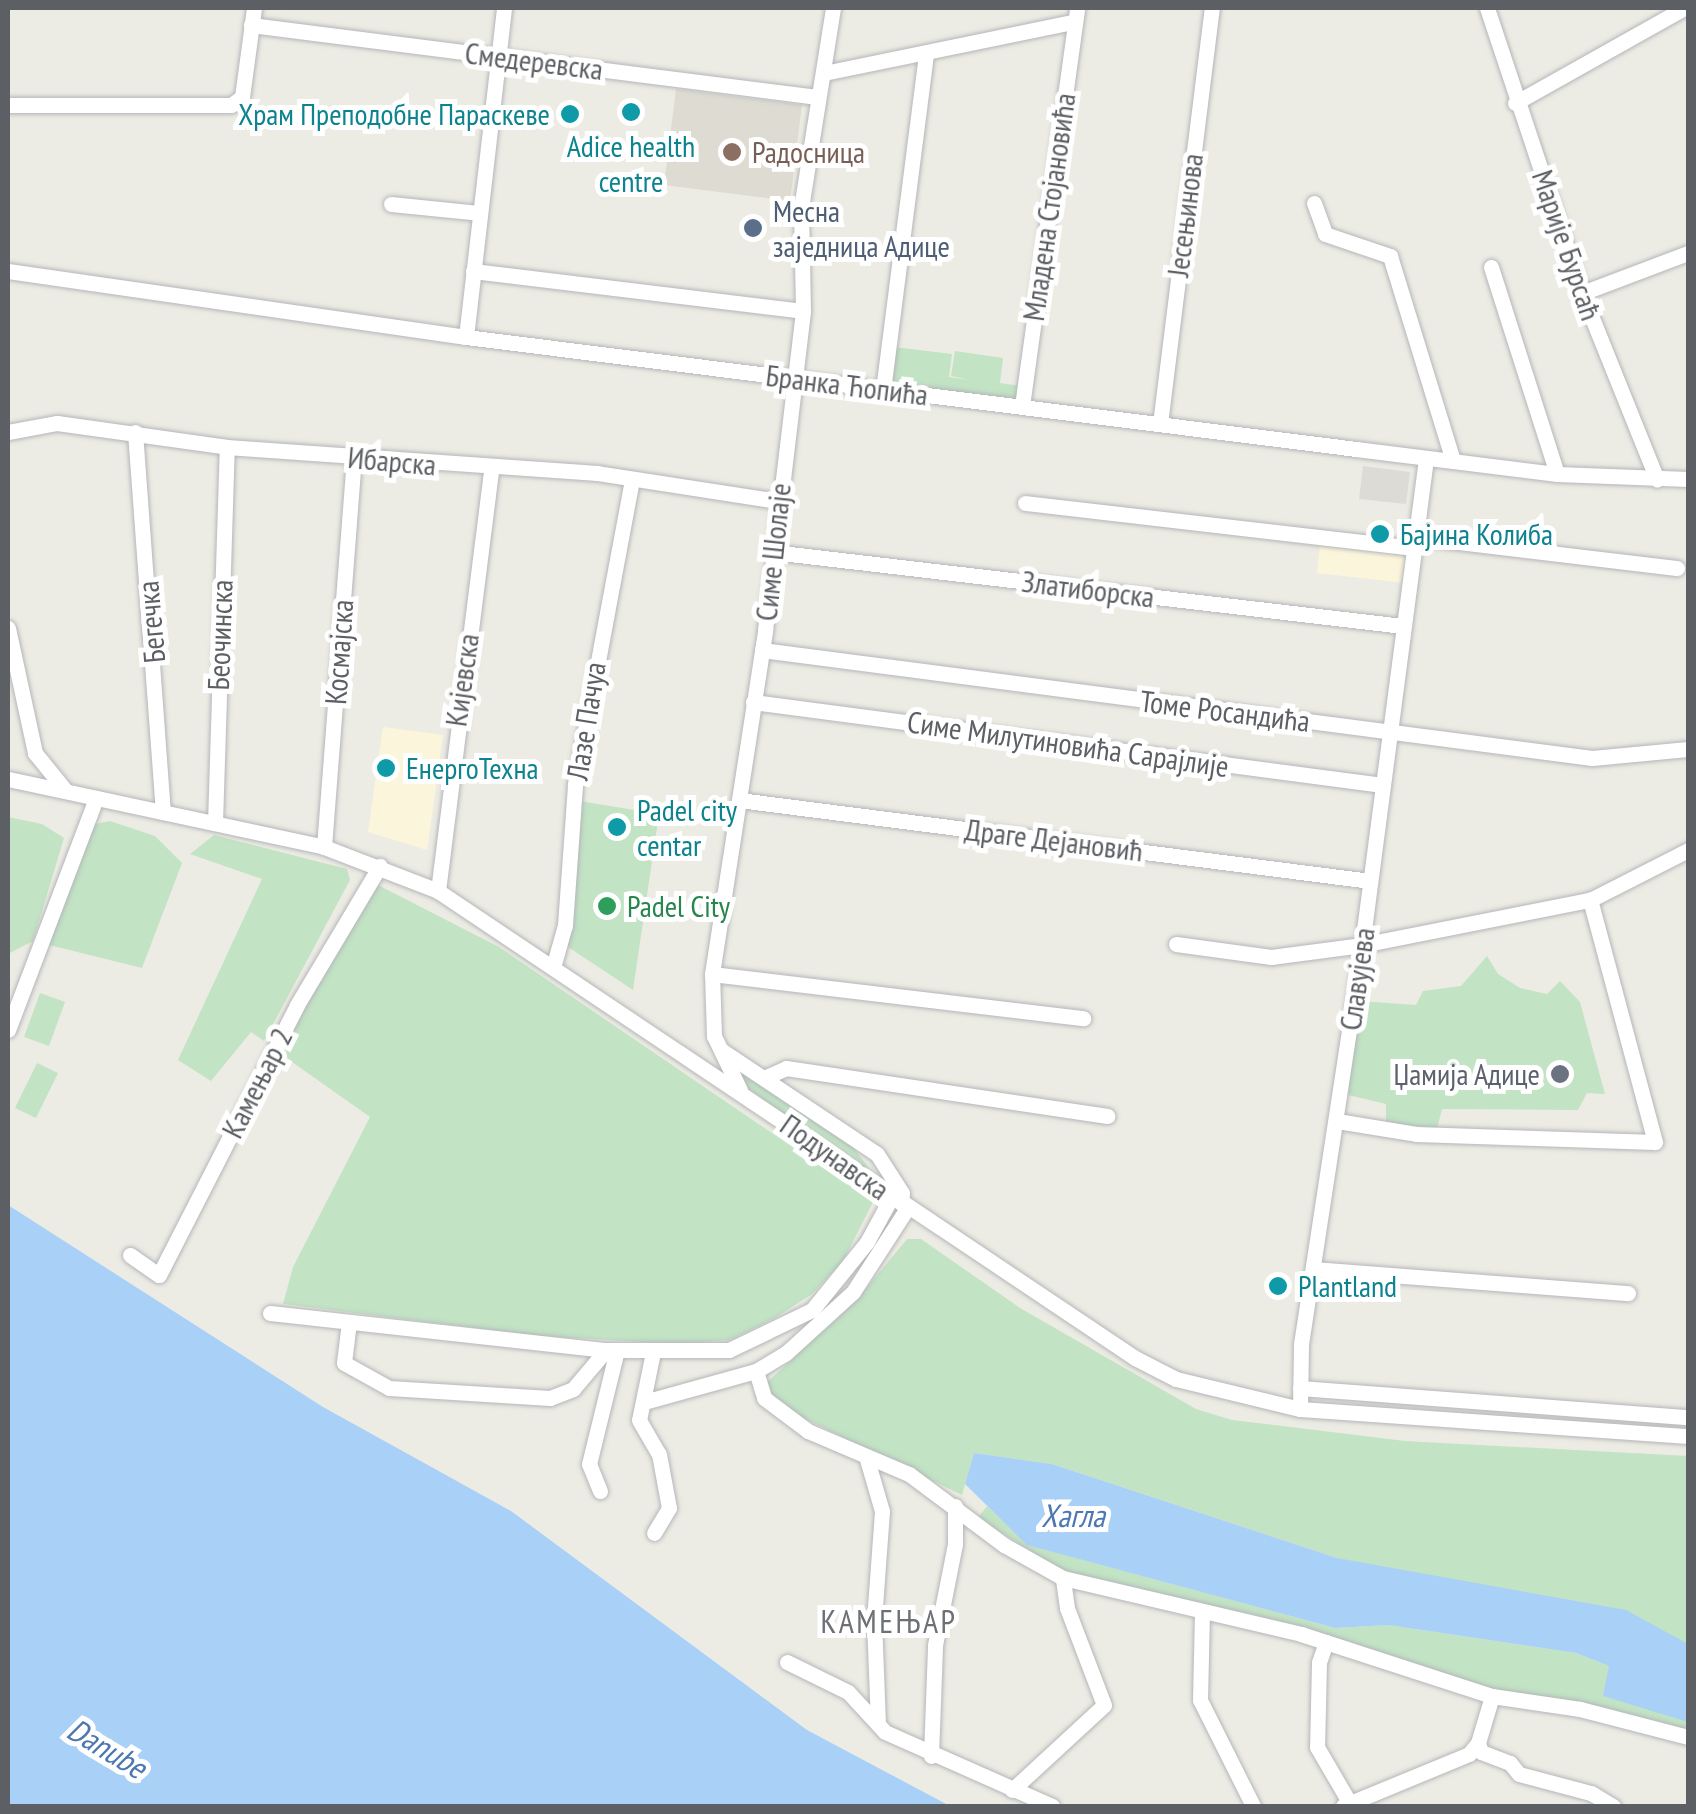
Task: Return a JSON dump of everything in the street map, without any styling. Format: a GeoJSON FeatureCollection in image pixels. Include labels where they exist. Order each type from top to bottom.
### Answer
{"type":"FeatureCollection","features":[{"type":"Feature","properties":{"kind":"street"},"geometry":{"type":"LineString","coordinates":[[8,105],[231,106],[242,97],[254,8]]}},
{"type":"Feature","properties":{"kind":"street"},"geometry":{"type":"LineString","coordinates":[[466,337],[504,8]]}},
{"type":"Feature","properties":{"kind":"street","name":"Симе Шолаје"},"geometry":{"type":"LineString","coordinates":[[740,1090],[714,1036],[712,974],[762,650],[777,500],[803,310],[800,219],[833,8]]}},
{"type":"Feature","properties":{"kind":"street","name":"Јесењинова"},"geometry":{"type":"LineString","coordinates":[[1160,424],[1212,8]]}},
{"type":"Feature","properties":{"kind":"street","name":"Марије Бурсаћ"},"geometry":{"type":"LineString","coordinates":[[1487,8],[1515,103],[1582,293],[1656,480]]}},
{"type":"Feature","properties":{"kind":"street"},"geometry":{"type":"LineString","coordinates":[[1515,103],[1684,8]]}},
{"type":"Feature","properties":{"kind":"street"},"geometry":{"type":"LineString","coordinates":[[824,72],[926,56],[1075,15]]}},
{"type":"Feature","properties":{"kind":"street","name":"Младена Стојановића"},"geometry":{"type":"LineString","coordinates":[[1022,406],[1075,15]]}},
{"type":"Feature","properties":{"kind":"street","name":"Смедеревска"},"geometry":{"type":"LineString","coordinates":[[251,25],[817,98]]}},
{"type":"Feature","properties":{"kind":"street"},"geometry":{"type":"LineString","coordinates":[[884,390],[926,56]]}},
{"type":"Feature","properties":{"kind":"street"},"geometry":{"type":"LineString","coordinates":[[1314,203],[1325,234],[1390,256],[1453,461]]}},
{"type":"Feature","properties":{"kind":"street"},"geometry":{"type":"LineString","coordinates":[[391,204],[479,213]]}},
{"type":"Feature","properties":{"kind":"street"},"geometry":{"type":"LineString","coordinates":[[1582,293],[1688,253]]}},
{"type":"Feature","properties":{"kind":"street"},"geometry":{"type":"LineString","coordinates":[[1491,267],[1557,474]]}},
{"type":"Feature","properties":{"kind":"street","name":"Бранка Ћопића"},"geometry":{"type":"LineString","coordinates":[[8,271],[466,337],[1426,458],[1557,474],[1688,479]]}},
{"type":"Feature","properties":{"kind":"street"},"geometry":{"type":"LineString","coordinates":[[473,271],[803,310]]}},
{"type":"Feature","properties":{"kind":"street","name":"Ибарска"},"geometry":{"type":"LineString","coordinates":[[8,432],[56,423],[226,447],[632,479],[777,500]]}},
{"type":"Feature","properties":{"kind":"street","name":"Бегечка"},"geometry":{"type":"LineString","coordinates":[[135,432],[163,812]]}},
{"type":"Feature","properties":{"kind":"street","name":"Беочинска"},"geometry":{"type":"LineString","coordinates":[[215,823],[226,447]]}},
{"type":"Feature","properties":{"kind":"street","name":"Космајска"},"geometry":{"type":"LineString","coordinates":[[324,846],[354,457]]}},
{"type":"Feature","properties":{"kind":"street","name":"Славујева"},"geometry":{"type":"LineString","coordinates":[[1300,1409],[1314,1269],[1362,945],[1426,458]]}},
{"type":"Feature","properties":{"kind":"street","name":"Кијевска"},"geometry":{"type":"LineString","coordinates":[[438,891],[491,470]]}},
{"type":"Feature","properties":{"kind":"street","name":"Лазе Пачуа"},"geometry":{"type":"LineString","coordinates":[[554,964],[565,926],[575,784],[632,479]]}},
{"type":"Feature","properties":{"kind":"street"},"geometry":{"type":"LineString","coordinates":[[1025,503],[1677,568]]}},
{"type":"Feature","properties":{"kind":"street","name":"Златиборска"},"geometry":{"type":"LineString","coordinates":[[773,552],[1404,626]]}},
{"type":"Feature","properties":{"kind":"street"},"geometry":{"type":"LineString","coordinates":[[8,628],[34,753],[67,792]]}},
{"type":"Feature","properties":{"kind":"street","name":"Томе Росандића"},"geometry":{"type":"LineString","coordinates":[[762,650],[1592,758],[1688,749]]}},
{"type":"Feature","properties":{"kind":"street","name":"Симе Милутиновића Сарајлије"},"geometry":{"type":"LineString","coordinates":[[754,702],[1383,785]]}},
{"type":"Feature","properties":{"kind":"street","name":"Подунавска"},"geometry":{"type":"LineString","coordinates":[[8,779],[324,846],[438,891],[554,964],[1135,1358],[1176,1378],[1300,1409],[1688,1436]]}},
{"type":"Feature","properties":{"kind":"street"},"geometry":{"type":"LineString","coordinates":[[8,1030],[96,798]]}},
{"type":"Feature","properties":{"kind":"street","name":"Драге Дејановић"},"geometry":{"type":"LineString","coordinates":[[739,800],[1370,880]]}},
{"type":"Feature","properties":{"kind":"street"},"geometry":{"type":"LineString","coordinates":[[1176,944],[1271,956],[1362,945],[1590,900],[1688,850]]}},
{"type":"Feature","properties":{"kind":"street","name":"Камењар 2"},"geometry":{"type":"LineString","coordinates":[[130,1255],[159,1275],[297,1005],[380,866]]}},
{"type":"Feature","properties":{"kind":"street"},"geometry":{"type":"LineString","coordinates":[[1337,1121],[1416,1134],[1655,1142],[1590,900]]}},
{"type":"Feature","properties":{"kind":"street"},"geometry":{"type":"LineString","coordinates":[[712,974],[1083,1018]]}},
{"type":"Feature","properties":{"kind":"street"},"geometry":{"type":"LineString","coordinates":[[644,1402],[756,1371],[786,1353],[854,1292],[902,1193],[877,1154],[721,1050]]}},
{"type":"Feature","properties":{"kind":"street"},"geometry":{"type":"LineString","coordinates":[[766,1077],[786,1068],[1107,1116]]}},
{"type":"Feature","properties":{"kind":"street"},"geometry":{"type":"LineString","coordinates":[[270,1313],[612,1350],[729,1350],[812,1310],[900,1202]]}},
{"type":"Feature","properties":{"kind":"street"},"geometry":{"type":"LineString","coordinates":[[1314,1269],[1628,1293]]}},
{"type":"Feature","properties":{"kind":"street"},"geometry":{"type":"LineString","coordinates":[[349,1322],[344,1362],[389,1388],[550,1398],[573,1389],[612,1350]]}},
{"type":"Feature","properties":{"kind":"street"},"geometry":{"type":"LineString","coordinates":[[600,1491],[590,1464],[612,1350]]}},
{"type":"Feature","properties":{"kind":"street"},"geometry":{"type":"LineString","coordinates":[[653,1352],[639,1420],[661,1460],[669,1508],[654,1533]]}},
{"type":"Feature","properties":{"kind":"street"},"geometry":{"type":"LineString","coordinates":[[756,1371],[764,1398],[791,1419],[955,1506],[1004,1544],[1063,1578],[1326,1642],[1492,1696],[1580,1708],[1688,1737]]}},
{"type":"Feature","properties":{"kind":"street"},"geometry":{"type":"LineString","coordinates":[[1300,1388],[1688,1417]]}},
{"type":"Feature","properties":{"kind":"street"},"geometry":{"type":"LineString","coordinates":[[866,1456],[882,1511],[874,1604],[878,1724]]}},
{"type":"Feature","properties":{"kind":"street"},"geometry":{"type":"LineString","coordinates":[[931,1756],[935,1646],[956,1544],[955,1506]]}},
{"type":"Feature","properties":{"kind":"street"},"geometry":{"type":"LineString","coordinates":[[1012,1790],[1104,1705],[1067,1608],[1063,1578]]}},
{"type":"Feature","properties":{"kind":"street"},"geometry":{"type":"LineString","coordinates":[[1202,1612],[1200,1700],[1253,1806]]}},
{"type":"Feature","properties":{"kind":"street"},"geometry":{"type":"LineString","coordinates":[[1326,1642],[1319,1662],[1317,1746],[1345,1803],[1451,1765],[1478,1744],[1492,1696]]}},
{"type":"Feature","properties":{"kind":"street"},"geometry":{"type":"LineString","coordinates":[[787,1662],[848,1692],[878,1724],[931,1756],[1052,1806]]}},
{"type":"Feature","properties":{"kind":"street"},"geometry":{"type":"LineString","coordinates":[[1478,1744],[1481,1752],[1510,1763],[1519,1774],[1591,1793],[1613,1806]]}},
{"type":"Feature","properties":{"kind":"shaded area","name":"Радосница"},"geometry":{"type":"Polygon","coordinates":[[[676,89],[802,105],[790,201],[664,185],[676,89]]]}},
{"type":"Feature","properties":{"kind":"shaded area"},"geometry":{"type":"Polygon","coordinates":[[[1363,466],[1410,472],[1406,504],[1359,499],[1363,466]]]}},
{"type":"Feature","properties":{"kind":"shaded area"},"geometry":{"type":"Polygon","coordinates":[[[1320,545],[1409,556],[1405,583],[1317,573],[1320,545]]]}},
{"type":"Feature","properties":{"kind":"shaded area","name":"ЕнергоТехна"},"geometry":{"type":"Polygon","coordinates":[[[383,727],[443,735],[427,850],[368,832],[383,727]]]}},
{"type":"Feature","properties":{"kind":"green space"},"geometry":{"type":"Polygon","coordinates":[[[894,347],[952,354],[949,377],[970,380],[951,376],[955,351],[1003,358],[1000,383],[1021,386],[1020,401],[889,386],[894,347]]]}},
{"type":"Feature","properties":{"kind":"green space","name":"Padel City"},"geometry":{"type":"Polygon","coordinates":[[[579,801],[659,814],[633,990],[565,945],[579,801]]]}},
{"type":"Feature","properties":{"kind":"green space"},"geometry":{"type":"Polygon","coordinates":[[[8,817],[42,824],[64,838],[33,941],[8,954],[8,817]]]}},
{"type":"Feature","properties":{"kind":"green space"},"geometry":{"type":"Polygon","coordinates":[[[110,821],[155,836],[182,863],[142,968],[45,944],[80,827],[110,821]]]}},
{"type":"Feature","properties":{"kind":"green space"},"geometry":{"type":"Polygon","coordinates":[[[214,835],[347,869],[350,880],[264,1041],[251,1032],[211,1081],[178,1060],[262,879],[190,854],[214,835]]]}},
{"type":"Feature","properties":{"kind":"green space"},"geometry":{"type":"Polygon","coordinates":[[[376,884],[499,947],[873,1202],[843,1261],[812,1294],[775,1318],[730,1340],[678,1344],[540,1336],[283,1304],[293,1267],[370,1117],[275,1050],[376,884]]]}},
{"type":"Feature","properties":{"kind":"green space"},"geometry":{"type":"Polygon","coordinates":[[[1487,956],[1498,974],[1520,988],[1547,994],[1560,981],[1580,1002],[1605,1094],[1587,1093],[1578,1110],[1442,1109],[1437,1129],[1386,1122],[1386,1104],[1348,1095],[1360,1001],[1416,1005],[1423,991],[1461,986],[1487,956]]]}},
{"type":"Feature","properties":{"kind":"green space"},"geometry":{"type":"Polygon","coordinates":[[[40,993],[65,1002],[49,1046],[24,1037],[40,993]]]}},
{"type":"Feature","properties":{"kind":"green space"},"geometry":{"type":"Polygon","coordinates":[[[727,1057],[849,1142],[881,1184],[738,1081],[727,1057]]]}},
{"type":"Feature","properties":{"kind":"green space"},"geometry":{"type":"Polygon","coordinates":[[[37,1063],[58,1073],[36,1118],[15,1108],[37,1063]]]}},
{"type":"Feature","properties":{"kind":"green space"},"geometry":{"type":"Polygon","coordinates":[[[907,1239],[921,1239],[1020,1308],[1196,1409],[1232,1420],[1405,1441],[1688,1456],[1688,1644],[1337,1558],[1052,1464],[974,1453],[962,1495],[779,1406],[764,1385],[855,1302],[907,1239]]]}},
{"type":"Feature","properties":{"kind":"green space"},"geometry":{"type":"Polygon","coordinates":[[[987,1506],[1028,1545],[1335,1628],[1388,1625],[1576,1653],[1609,1666],[1688,1722],[1688,1734],[1471,1685],[1061,1570],[978,1518],[987,1506]]]}},
{"type":"Feature","properties":{"kind":"water","name":"Danube"},"geometry":{"type":"Polygon","coordinates":[[[8,1205],[323,1407],[511,1511],[807,1730],[950,1806],[8,1806],[8,1205]]]}},
{"type":"Feature","properties":{"kind":"water","name":"Хагла"},"geometry":{"type":"Polygon","coordinates":[[[974,1453],[1052,1464],[1337,1558],[1626,1610],[1688,1644],[1688,1722],[1603,1696],[1609,1666],[1576,1653],[1388,1625],[1335,1628],[1027,1545],[965,1484],[974,1453]]]}},
{"type":"Feature","properties":{"kind":"place","name":"Adice health centre"},"geometry":{"type":"Point","coordinates":[631,112]}},
{"type":"Feature","properties":{"kind":"place","name":"Храм Преподобне Параскеве"},"geometry":{"type":"Point","coordinates":[570,114]}},
{"type":"Feature","properties":{"kind":"place","name":"Радосница"},"geometry":{"type":"Point","coordinates":[732,152]}},
{"type":"Feature","properties":{"kind":"place","name":"Месна заједница Адице"},"geometry":{"type":"Point","coordinates":[753,228]}},
{"type":"Feature","properties":{"kind":"place","name":"Бајина Колиба"},"geometry":{"type":"Point","coordinates":[1380,534]}},
{"type":"Feature","properties":{"kind":"place","name":"ЕнергоТехна"},"geometry":{"type":"Point","coordinates":[386,768]}},
{"type":"Feature","properties":{"kind":"place","name":"Padel city centar"},"geometry":{"type":"Point","coordinates":[617,827]}},
{"type":"Feature","properties":{"kind":"place","name":"Padel City"},"geometry":{"type":"Point","coordinates":[607,906]}},
{"type":"Feature","properties":{"kind":"place","name":"Џамија Адице"},"geometry":{"type":"Point","coordinates":[1560,1074]}},
{"type":"Feature","properties":{"kind":"place","name":"Plantland"},"geometry":{"type":"Point","coordinates":[1278,1286]}},
{"type":"Feature","properties":{"kind":"district","name":"КАМЕЊАР"},"geometry":{"type":"Point","coordinates":[889,1621]}}]}
